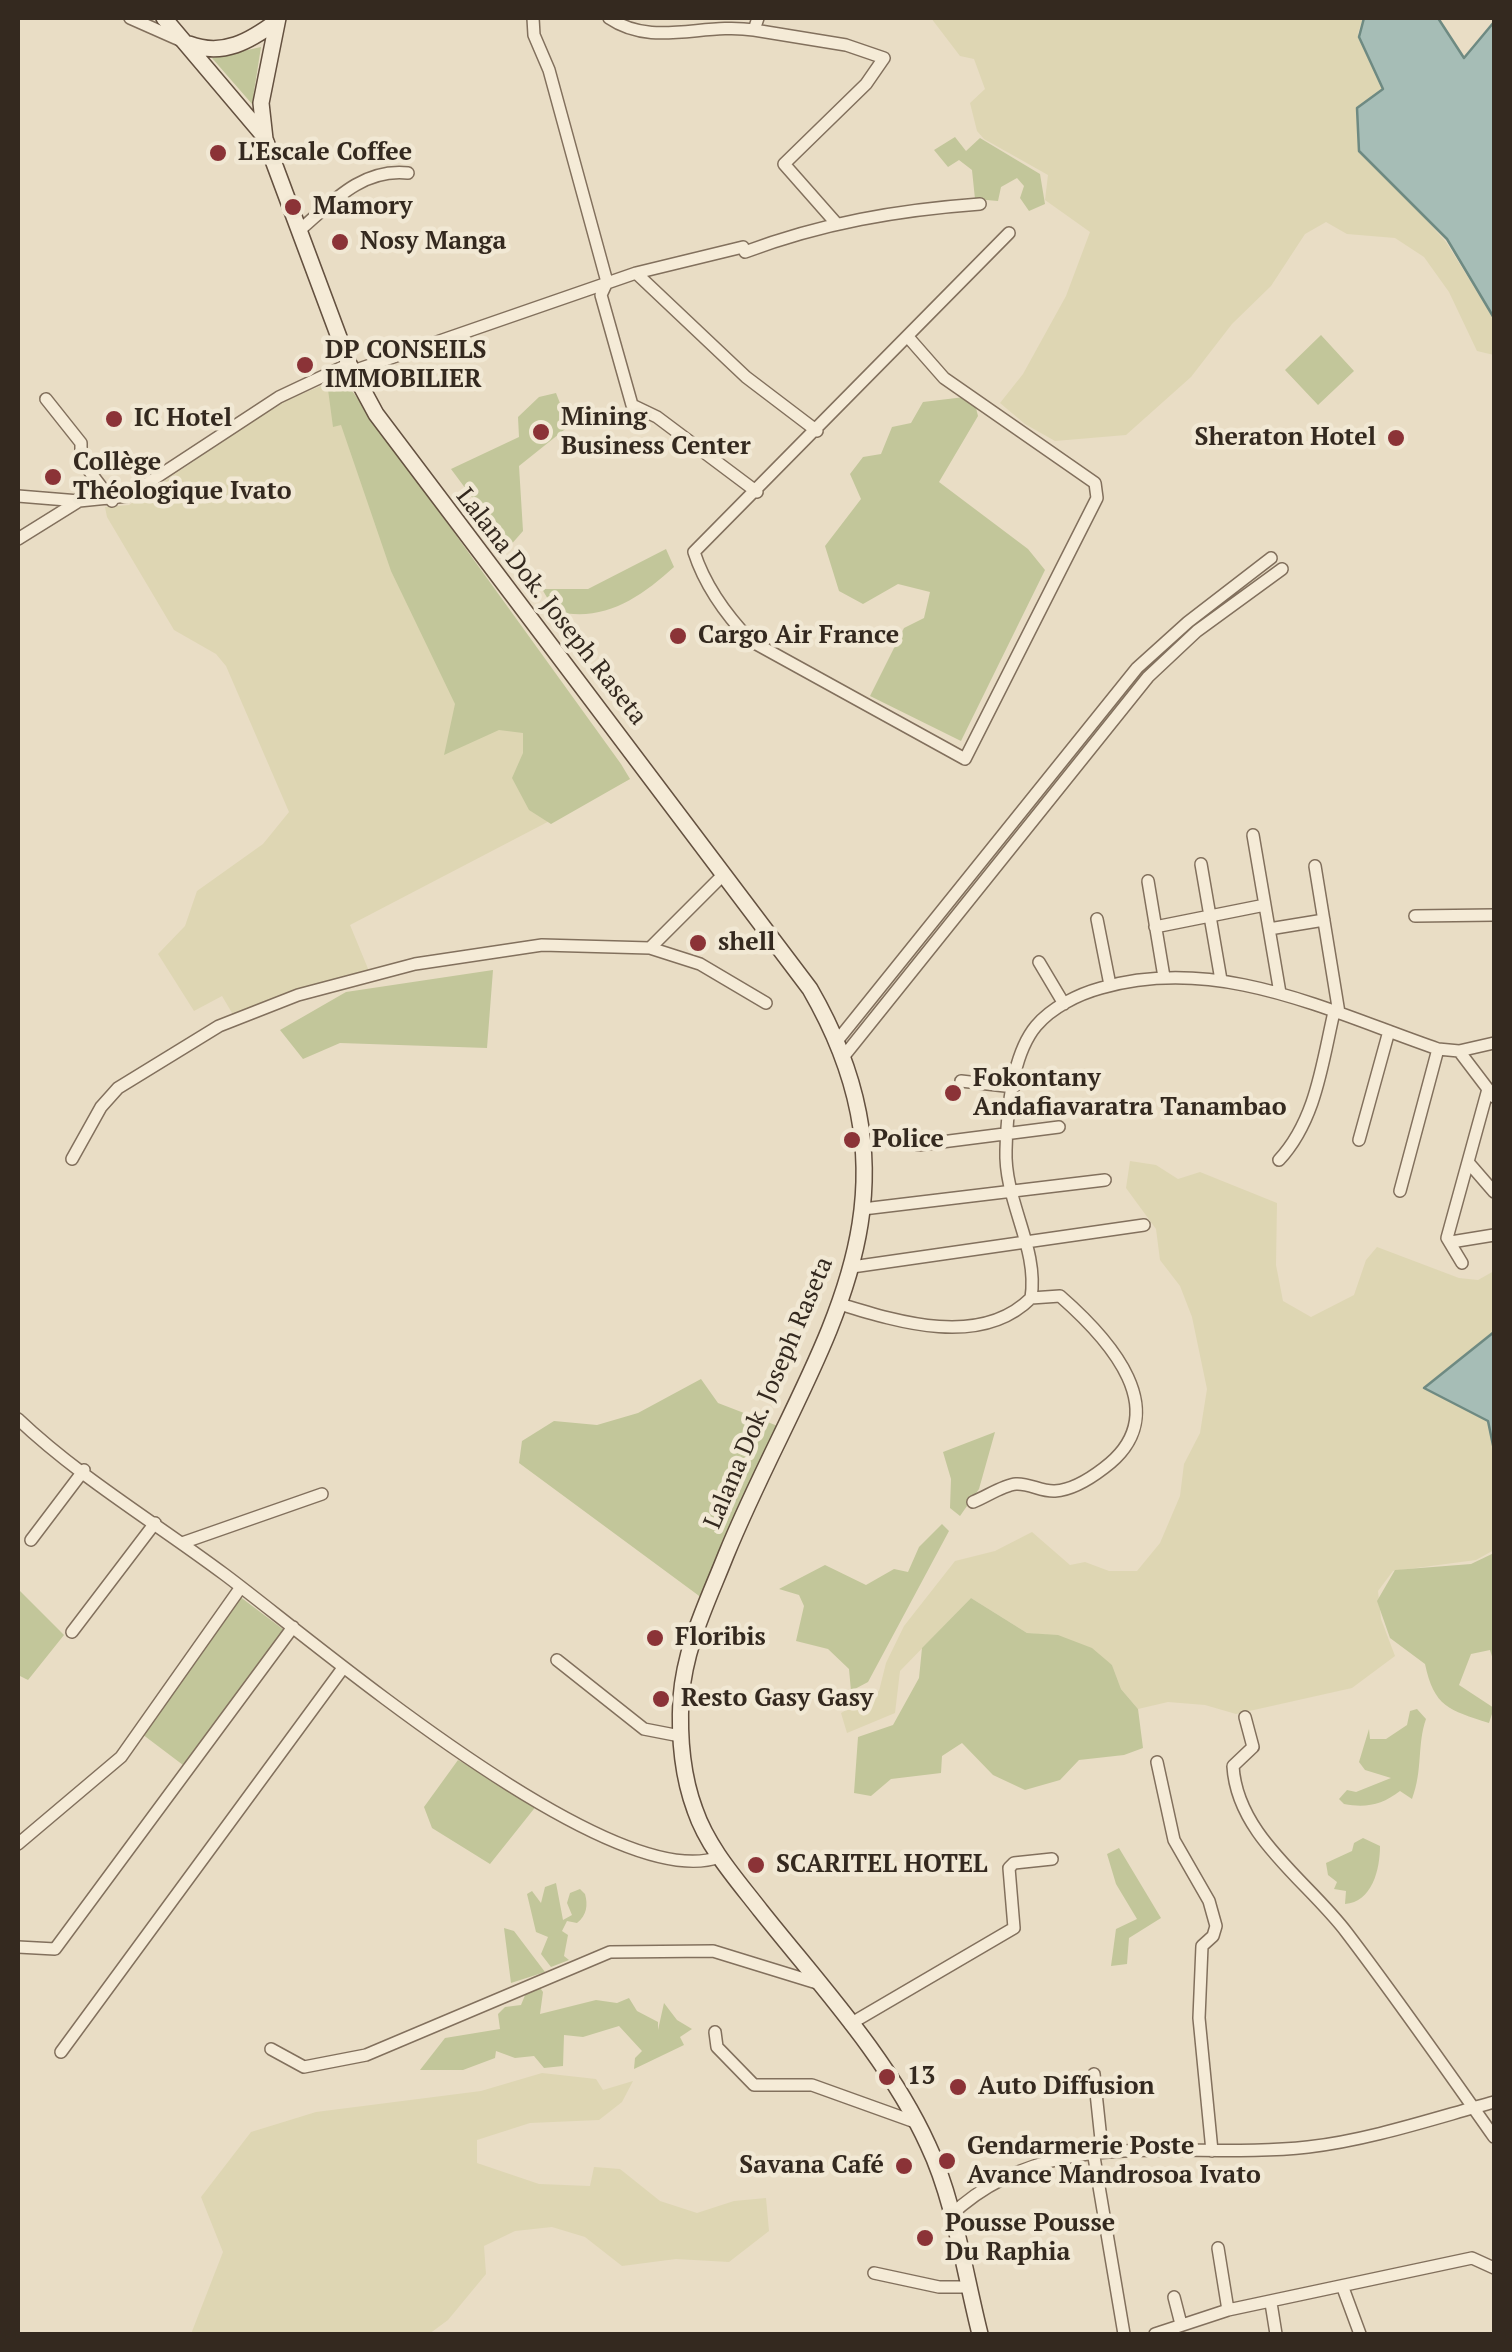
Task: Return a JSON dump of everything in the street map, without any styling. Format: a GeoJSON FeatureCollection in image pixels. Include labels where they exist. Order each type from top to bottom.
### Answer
{"type":"FeatureCollection","features":[{"type":"Feature","properties":{"kind":"main road"},"geometry":{"type":"LineString","coordinates":[[164,18],[265,138]]}},
{"type":"Feature","properties":{"kind":"main road"},"geometry":{"type":"LineString","coordinates":[[186,43],[209,50],[234,46],[278,19]]}},
{"type":"Feature","properties":{"kind":"main road"},"geometry":{"type":"LineString","coordinates":[[265,138],[260,103],[278,19]]}},
{"type":"Feature","properties":{"kind":"main road","name":"Lalana Dok. Joseph Raseta"},"geometry":{"type":"LineString","coordinates":[[265,138],[351,367],[420,478],[810,988],[841,1048],[866,1139],[863,1208],[852,1268],[840,1304],[706,1600],[686,1656],[680,1736],[695,1811],[719,1857],[850,2024],[929,2146],[980,2334]]}},
{"type":"Feature","properties":{"kind":"street"},"geometry":{"type":"LineString","coordinates":[[130,18],[186,43]]}},
{"type":"Feature","properties":{"kind":"street"},"geometry":{"type":"LineString","coordinates":[[533,18],[534,35],[548,70],[607,282],[601,294],[632,405],[658,418],[757,492]]}},
{"type":"Feature","properties":{"kind":"street"},"geometry":{"type":"LineString","coordinates":[[609,18],[652,34],[756,24],[884,58],[866,84],[784,164],[836,223]]}},
{"type":"Feature","properties":{"kind":"street"},"geometry":{"type":"LineString","coordinates":[[302,228],[348,189],[370,176],[408,173]]}},
{"type":"Feature","properties":{"kind":"street"},"geometry":{"type":"LineString","coordinates":[[18,496],[112,501],[146,485],[279,397],[351,367],[636,273],[743,247],[745,252],[836,223],[980,204]]}},
{"type":"Feature","properties":{"kind":"street"},"geometry":{"type":"LineString","coordinates":[[908,336],[944,378],[1095,483],[1097,498],[966,759],[751,641],[729,619],[694,552],[818,431],[908,336],[1008,233]]}},
{"type":"Feature","properties":{"kind":"street"},"geometry":{"type":"LineString","coordinates":[[636,273],[746,377],[818,431]]}},
{"type":"Feature","properties":{"kind":"street"},"geometry":{"type":"LineString","coordinates":[[46,399],[81,443],[81,460],[112,501]]}},
{"type":"Feature","properties":{"kind":"street"},"geometry":{"type":"LineString","coordinates":[[18,539],[80,501]]}},
{"type":"Feature","properties":{"kind":"street"},"geometry":{"type":"LineString","coordinates":[[841,1048],[1137,668],[1188,622],[1271,558]]}},
{"type":"Feature","properties":{"kind":"street"},"geometry":{"type":"LineString","coordinates":[[841,1048],[1148,677],[1197,631],[1282,569]]}},
{"type":"Feature","properties":{"kind":"street"},"geometry":{"type":"LineString","coordinates":[[1253,835],[1280,994]]}},
{"type":"Feature","properties":{"kind":"street"},"geometry":{"type":"LineString","coordinates":[[1201,864],[1221,980]]}},
{"type":"Feature","properties":{"kind":"street"},"geometry":{"type":"LineString","coordinates":[[1278,1160],[1302,1131],[1310,1112],[1337,1012],[1315,866]]}},
{"type":"Feature","properties":{"kind":"street"},"geometry":{"type":"LineString","coordinates":[[650,948],[724,874]]}},
{"type":"Feature","properties":{"kind":"street"},"geometry":{"type":"LineString","coordinates":[[1148,882],[1164,977]]}},
{"type":"Feature","properties":{"kind":"street"},"geometry":{"type":"LineString","coordinates":[[1156,927],[1265,904]]}},
{"type":"Feature","properties":{"kind":"street"},"geometry":{"type":"LineString","coordinates":[[1415,916],[1494,915]]}},
{"type":"Feature","properties":{"kind":"street"},"geometry":{"type":"LineString","coordinates":[[1098,919],[1110,986]]}},
{"type":"Feature","properties":{"kind":"street"},"geometry":{"type":"LineString","coordinates":[[1269,929],[1324,920]]}},
{"type":"Feature","properties":{"kind":"street"},"geometry":{"type":"LineString","coordinates":[[72,1159],[101,1106],[118,1088],[254,1010],[415,964],[570,944],[650,948],[700,964],[766,1004]]}},
{"type":"Feature","properties":{"kind":"street"},"geometry":{"type":"LineString","coordinates":[[1039,962],[1064,1004]]}},
{"type":"Feature","properties":{"kind":"street"},"geometry":{"type":"LineString","coordinates":[[1031,1298],[1032,1268],[1010,1189],[1008,1133],[1014,1087],[1035,1026],[1064,1004],[1110,986],[1164,977],[1221,980],[1337,1012],[1438,1049],[1459,1051],[1494,1043]]}},
{"type":"Feature","properties":{"kind":"street"},"geometry":{"type":"LineString","coordinates":[[1359,1140],[1389,1031]]}},
{"type":"Feature","properties":{"kind":"street"},"geometry":{"type":"LineString","coordinates":[[1400,1191],[1438,1049]]}},
{"type":"Feature","properties":{"kind":"street"},"geometry":{"type":"LineString","coordinates":[[1459,1051],[1491,1093],[1447,1238],[1462,1264]]}},
{"type":"Feature","properties":{"kind":"street"},"geometry":{"type":"LineString","coordinates":[[961,1082],[1014,1087]]}},
{"type":"Feature","properties":{"kind":"street"},"geometry":{"type":"LineString","coordinates":[[918,1146],[1059,1126]]}},
{"type":"Feature","properties":{"kind":"street"},"geometry":{"type":"LineString","coordinates":[[1468,1162],[1494,1192]]}},
{"type":"Feature","properties":{"kind":"street"},"geometry":{"type":"LineString","coordinates":[[863,1208],[1106,1180]]}},
{"type":"Feature","properties":{"kind":"street"},"geometry":{"type":"LineString","coordinates":[[852,1268],[1144,1225]]}},
{"type":"Feature","properties":{"kind":"street"},"geometry":{"type":"LineString","coordinates":[[1451,1242],[1494,1234]]}},
{"type":"Feature","properties":{"kind":"street"},"geometry":{"type":"LineString","coordinates":[[840,1304],[891,1320],[947,1326],[1007,1316],[1031,1298],[1060,1296],[1120,1358],[1136,1398],[1134,1429],[1121,1456],[1089,1479],[1056,1491],[1015,1484],[973,1502]]}},
{"type":"Feature","properties":{"kind":"street"},"geometry":{"type":"LineString","coordinates":[[18,1420],[343,1668],[497,1778],[648,1857],[707,1861],[719,1857]]}},
{"type":"Feature","properties":{"kind":"street"},"geometry":{"type":"LineString","coordinates":[[32,1540],[84,1470]]}},
{"type":"Feature","properties":{"kind":"street"},"geometry":{"type":"LineString","coordinates":[[182,1542],[322,1494]]}},
{"type":"Feature","properties":{"kind":"street"},"geometry":{"type":"LineString","coordinates":[[72,1632],[155,1522]]}},
{"type":"Feature","properties":{"kind":"street"},"geometry":{"type":"LineString","coordinates":[[18,1844],[121,1757],[241,1587]]}},
{"type":"Feature","properties":{"kind":"street"},"geometry":{"type":"LineString","coordinates":[[18,1947],[55,1950],[292,1627]]}},
{"type":"Feature","properties":{"kind":"street"},"geometry":{"type":"LineString","coordinates":[[557,1660],[644,1729],[680,1736]]}},
{"type":"Feature","properties":{"kind":"street"},"geometry":{"type":"LineString","coordinates":[[61,2052],[343,1668]]}},
{"type":"Feature","properties":{"kind":"street"},"geometry":{"type":"LineString","coordinates":[[1245,1717],[1253,1746],[1234,1766],[1234,1784],[1248,1815],[1264,1840],[1342,1925],[1494,2137]]}},
{"type":"Feature","properties":{"kind":"street"},"geometry":{"type":"LineString","coordinates":[[1157,1762],[1174,1840],[1209,1901],[1216,1926],[1213,1936],[1202,1946],[1199,2018],[1212,2151]]}},
{"type":"Feature","properties":{"kind":"street"},"geometry":{"type":"LineString","coordinates":[[850,2024],[1014,1928],[1010,1868],[1014,1862],[1052,1859]]}},
{"type":"Feature","properties":{"kind":"street"},"geometry":{"type":"LineString","coordinates":[[272,2049],[304,2067],[366,2055],[610,1952],[713,1951],[817,1982]]}},
{"type":"Feature","properties":{"kind":"street"},"geometry":{"type":"LineString","coordinates":[[715,2032],[717,2048],[754,2085],[812,2086],[915,2122]]}},
{"type":"Feature","properties":{"kind":"street"},"geometry":{"type":"LineString","coordinates":[[1094,2074],[1097,2150],[1124,2334]]}},
{"type":"Feature","properties":{"kind":"street"},"geometry":{"type":"LineString","coordinates":[[950,2216],[1022,2168],[1097,2150],[1313,2147],[1494,2102]]}},
{"type":"Feature","properties":{"kind":"street"},"geometry":{"type":"LineString","coordinates":[[1218,2248],[1228,2310]]}},
{"type":"Feature","properties":{"kind":"street"},"geometry":{"type":"LineString","coordinates":[[1155,2334],[1228,2310],[1472,2258],[1494,2268]]}},
{"type":"Feature","properties":{"kind":"street"},"geometry":{"type":"LineString","coordinates":[[874,2273],[939,2287],[968,2287]]}},
{"type":"Feature","properties":{"kind":"street"},"geometry":{"type":"LineString","coordinates":[[1343,2288],[1360,2334]]}},
{"type":"Feature","properties":{"kind":"street"},"geometry":{"type":"LineString","coordinates":[[1174,2297],[1180,2324]]}},
{"type":"Feature","properties":{"kind":"street"},"geometry":{"type":"LineString","coordinates":[[1271,2303],[1276,2334]]}},
{"type":"Feature","properties":{"kind":"shaded area"},"geometry":{"type":"Polygon","coordinates":[[[931,18],[1363,18],[1358,33],[1385,86],[1361,108],[1365,151],[1446,242],[1494,319],[1494,355],[1477,351],[1449,292],[1424,257],[1395,238],[1347,234],[1326,222],[1305,234],[1271,286],[1232,324],[1191,377],[1126,435],[1055,441],[1025,424],[1000,403],[1023,374],[1066,296],[1090,232],[1045,200],[1048,175],[984,139],[977,131],[970,103],[985,89],[974,59],[960,56],[931,18]]]}},
{"type":"Feature","properties":{"kind":"shaded area"},"geometry":{"type":"Polygon","coordinates":[[[342,377],[630,779],[350,925],[371,976],[235,1018],[222,996],[194,1011],[158,954],[185,926],[197,891],[263,844],[289,812],[226,666],[216,654],[174,630],[107,517],[105,507],[129,505],[278,404],[342,377]]]}},
{"type":"Feature","properties":{"kind":"shaded area"},"geometry":{"type":"Polygon","coordinates":[[[1130,1161],[1156,1165],[1178,1179],[1200,1172],[1277,1203],[1276,1265],[1283,1301],[1311,1317],[1354,1295],[1366,1260],[1377,1247],[1459,1278],[1478,1280],[1494,1271],[1494,1332],[1424,1388],[1488,1421],[1494,1450],[1494,1550],[1476,1560],[1393,1571],[1378,1591],[1381,1619],[1395,1656],[1352,1688],[1236,1714],[1205,1705],[1168,1702],[1138,1709],[1121,1689],[1112,1665],[1058,1636],[1027,1633],[971,1598],[900,1671],[895,1713],[847,1733],[841,1713],[879,1691],[886,1663],[904,1626],[955,1561],[995,1551],[1032,1532],[1070,1565],[1085,1562],[1109,1571],[1137,1571],[1160,1543],[1180,1496],[1184,1464],[1200,1433],[1207,1389],[1192,1317],[1180,1286],[1160,1260],[1156,1229],[1126,1188],[1130,1161]]]}},
{"type":"Feature","properties":{"kind":"shaded area"},"geometry":{"type":"Polygon","coordinates":[[[542,2073],[596,2079],[603,2090],[633,2081],[622,2102],[599,2120],[530,2123],[477,2140],[477,2163],[539,2184],[590,2186],[594,2167],[620,2169],[660,2201],[697,2213],[734,2201],[766,2198],[769,2231],[729,2262],[676,2259],[622,2266],[585,2237],[552,2227],[515,2231],[484,2246],[486,2274],[448,2320],[429,2334],[191,2334],[223,2252],[201,2197],[251,2132],[316,2112],[481,2091],[542,2073]]]}},
{"type":"Feature","properties":{"kind":"green space"},"geometry":{"type":"Polygon","coordinates":[[[261,47],[252,104],[212,58],[261,47]]]}},
{"type":"Feature","properties":{"kind":"green space"},"geometry":{"type":"Polygon","coordinates":[[[955,137],[966,151],[980,138],[1040,174],[1045,204],[1029,211],[1020,198],[1024,186],[1017,178],[1001,187],[998,201],[975,199],[972,170],[959,160],[948,167],[934,150],[955,137]]]}},
{"type":"Feature","properties":{"kind":"green space"},"geometry":{"type":"Polygon","coordinates":[[[1321,335],[1354,371],[1318,405],[1285,370],[1321,335]]]}},
{"type":"Feature","properties":{"kind":"green space"},"geometry":{"type":"Polygon","coordinates":[[[342,377],[630,779],[551,824],[529,810],[512,778],[523,753],[523,733],[499,730],[444,755],[455,704],[391,571],[341,425],[333,427],[327,382],[342,377]]]}},
{"type":"Feature","properties":{"kind":"green space"},"geometry":{"type":"Polygon","coordinates":[[[556,393],[569,426],[519,466],[523,531],[509,547],[451,469],[519,437],[518,417],[539,397],[556,393]]]}},
{"type":"Feature","properties":{"kind":"green space"},"geometry":{"type":"Polygon","coordinates":[[[973,396],[978,416],[939,482],[1028,549],[1045,570],[961,741],[870,696],[904,628],[924,618],[930,592],[898,584],[863,604],[839,591],[825,546],[861,499],[850,474],[863,457],[881,454],[892,427],[911,423],[923,402],[973,396]]]}},
{"type":"Feature","properties":{"kind":"green space"},"geometry":{"type":"Polygon","coordinates":[[[666,549],[674,567],[633,598],[604,611],[555,611],[542,589],[588,589],[666,549]]]}},
{"type":"Feature","properties":{"kind":"green space"},"geometry":{"type":"Polygon","coordinates":[[[493,970],[487,1048],[340,1043],[303,1059],[280,1030],[346,992],[493,970]]]}},
{"type":"Feature","properties":{"kind":"green space"},"geometry":{"type":"Polygon","coordinates":[[[701,1379],[718,1403],[783,1428],[706,1601],[519,1463],[522,1441],[554,1421],[597,1425],[638,1413],[701,1379]]]}},
{"type":"Feature","properties":{"kind":"green space"},"geometry":{"type":"Polygon","coordinates":[[[995,1432],[979,1489],[960,1516],[950,1508],[951,1479],[943,1452],[995,1432]]]}},
{"type":"Feature","properties":{"kind":"green space"},"geometry":{"type":"Polygon","coordinates":[[[942,1524],[949,1531],[868,1682],[851,1691],[849,1669],[828,1649],[796,1641],[804,1606],[799,1595],[779,1589],[825,1565],[866,1585],[894,1569],[908,1572],[919,1547],[942,1524]]]}},
{"type":"Feature","properties":{"kind":"green space"},"geometry":{"type":"Polygon","coordinates":[[[1494,1553],[1494,1663],[1490,1650],[1471,1654],[1459,1685],[1494,1708],[1489,1723],[1445,1705],[1433,1690],[1425,1664],[1390,1638],[1377,1601],[1395,1570],[1471,1564],[1494,1553]]]}},
{"type":"Feature","properties":{"kind":"green space"},"geometry":{"type":"Polygon","coordinates":[[[18,1589],[64,1635],[28,1680],[18,1675],[18,1589]]]}},
{"type":"Feature","properties":{"kind":"green space"},"geometry":{"type":"Polygon","coordinates":[[[239,1596],[284,1630],[183,1765],[142,1734],[239,1596]]]}},
{"type":"Feature","properties":{"kind":"green space"},"geometry":{"type":"Polygon","coordinates":[[[971,1598],[1027,1633],[1058,1635],[1092,1648],[1112,1665],[1121,1689],[1138,1709],[1143,1748],[1124,1755],[1079,1760],[1060,1780],[1025,1790],[993,1775],[962,1743],[942,1756],[941,1773],[891,1779],[871,1796],[854,1793],[858,1737],[893,1725],[919,1678],[922,1648],[971,1598]]]}},
{"type":"Feature","properties":{"kind":"green space"},"geometry":{"type":"Polygon","coordinates":[[[1417,1709],[1426,1719],[1412,1799],[1400,1791],[1374,1804],[1344,1804],[1339,1799],[1347,1790],[1356,1792],[1391,1778],[1365,1770],[1359,1762],[1369,1729],[1370,1739],[1386,1739],[1407,1725],[1410,1711],[1417,1709]]]}},
{"type":"Feature","properties":{"kind":"green space"},"geometry":{"type":"Polygon","coordinates":[[[458,1760],[537,1805],[490,1864],[432,1828],[424,1807],[458,1760]]]}},
{"type":"Feature","properties":{"kind":"green space"},"geometry":{"type":"Polygon","coordinates":[[[1363,1838],[1380,1846],[1376,1874],[1362,1897],[1345,1904],[1346,1891],[1334,1889],[1337,1882],[1328,1875],[1326,1863],[1352,1851],[1354,1843],[1363,1838]]]}},
{"type":"Feature","properties":{"kind":"green space"},"geometry":{"type":"Polygon","coordinates":[[[1119,1848],[1161,1918],[1129,1938],[1127,1964],[1111,1966],[1116,1929],[1137,1919],[1116,1884],[1107,1854],[1119,1848]]]}},
{"type":"Feature","properties":{"kind":"green space"},"geometry":{"type":"Polygon","coordinates":[[[556,1883],[563,1920],[572,1915],[567,1903],[570,1893],[580,1889],[585,1894],[586,1906],[580,1920],[567,1921],[562,1931],[568,1935],[564,1956],[569,1960],[551,1967],[541,1954],[548,1937],[536,1932],[527,1894],[532,1891],[541,1903],[545,1887],[556,1883]]]}},
{"type":"Feature","properties":{"kind":"green space"},"geometry":{"type":"Polygon","coordinates":[[[504,1928],[514,1931],[545,1972],[511,1983],[504,1928]]]}},
{"type":"Feature","properties":{"kind":"green space"},"geometry":{"type":"Polygon","coordinates":[[[538,1985],[543,1992],[540,2014],[596,2000],[617,2003],[629,1998],[637,2011],[658,2022],[658,2030],[664,2003],[677,2020],[692,2029],[680,2037],[684,2045],[634,2069],[635,2058],[642,2051],[619,2026],[583,2037],[564,2035],[563,2066],[544,2068],[534,2056],[515,2058],[496,2051],[495,2058],[463,2070],[420,2070],[445,2038],[500,2029],[498,2014],[505,2007],[521,2005],[528,1988],[538,1985]]]}},
{"type":"Feature","properties":{"kind":"water"},"geometry":{"type":"Polygon","coordinates":[[[1364,18],[1438,18],[1464,58],[1494,22],[1494,318],[1447,239],[1359,151],[1357,108],[1383,89],[1359,37],[1364,18]]]}},
{"type":"Feature","properties":{"kind":"water"},"geometry":{"type":"Polygon","coordinates":[[[1494,1332],[1494,1450],[1488,1421],[1424,1388],[1494,1332]]]}},
{"type":"Feature","properties":{"kind":"place","name":"L'Escale Coffee"},"geometry":{"type":"Point","coordinates":[218,153]}},
{"type":"Feature","properties":{"kind":"place","name":"Mamory"},"geometry":{"type":"Point","coordinates":[293,207]}},
{"type":"Feature","properties":{"kind":"place","name":"Nosy Manga"},"geometry":{"type":"Point","coordinates":[340,242]}},
{"type":"Feature","properties":{"kind":"place","name":"DP CONSEILS IMMOBILIER"},"geometry":{"type":"Point","coordinates":[305,365]}},
{"type":"Feature","properties":{"kind":"place","name":"IC Hotel"},"geometry":{"type":"Point","coordinates":[114,419]}},
{"type":"Feature","properties":{"kind":"place","name":"Mining Business Center"},"geometry":{"type":"Point","coordinates":[541,432]}},
{"type":"Feature","properties":{"kind":"place","name":"Sheraton Hotel"},"geometry":{"type":"Point","coordinates":[1396,438]}},
{"type":"Feature","properties":{"kind":"place","name":"Collège Théologique Ivato"},"geometry":{"type":"Point","coordinates":[53,477]}},
{"type":"Feature","properties":{"kind":"place","name":"Cargo Air France"},"geometry":{"type":"Point","coordinates":[678,636]}},
{"type":"Feature","properties":{"kind":"place","name":"shell"},"geometry":{"type":"Point","coordinates":[698,943]}},
{"type":"Feature","properties":{"kind":"place","name":"Fokontany Andafiavaratra Tanambao"},"geometry":{"type":"Point","coordinates":[953,1093]}},
{"type":"Feature","properties":{"kind":"place","name":"Police"},"geometry":{"type":"Point","coordinates":[852,1140]}},
{"type":"Feature","properties":{"kind":"place","name":"Floribis"},"geometry":{"type":"Point","coordinates":[655,1638]}},
{"type":"Feature","properties":{"kind":"place","name":"Resto Gasy Gasy"},"geometry":{"type":"Point","coordinates":[661,1699]}},
{"type":"Feature","properties":{"kind":"place","name":"SCARITEL HOTEL"},"geometry":{"type":"Point","coordinates":[756,1865]}},
{"type":"Feature","properties":{"kind":"place","name":"13"},"geometry":{"type":"Point","coordinates":[887,2077]}},
{"type":"Feature","properties":{"kind":"place","name":"Auto Diffusion"},"geometry":{"type":"Point","coordinates":[958,2087]}},
{"type":"Feature","properties":{"kind":"place","name":"Gendarmerie Poste Avance Mandrosoa Ivato"},"geometry":{"type":"Point","coordinates":[947,2161]}},
{"type":"Feature","properties":{"kind":"place","name":"Savana Café"},"geometry":{"type":"Point","coordinates":[904,2166]}},
{"type":"Feature","properties":{"kind":"place","name":"Pousse Pousse Du Raphia"},"geometry":{"type":"Point","coordinates":[925,2238]}}]}
